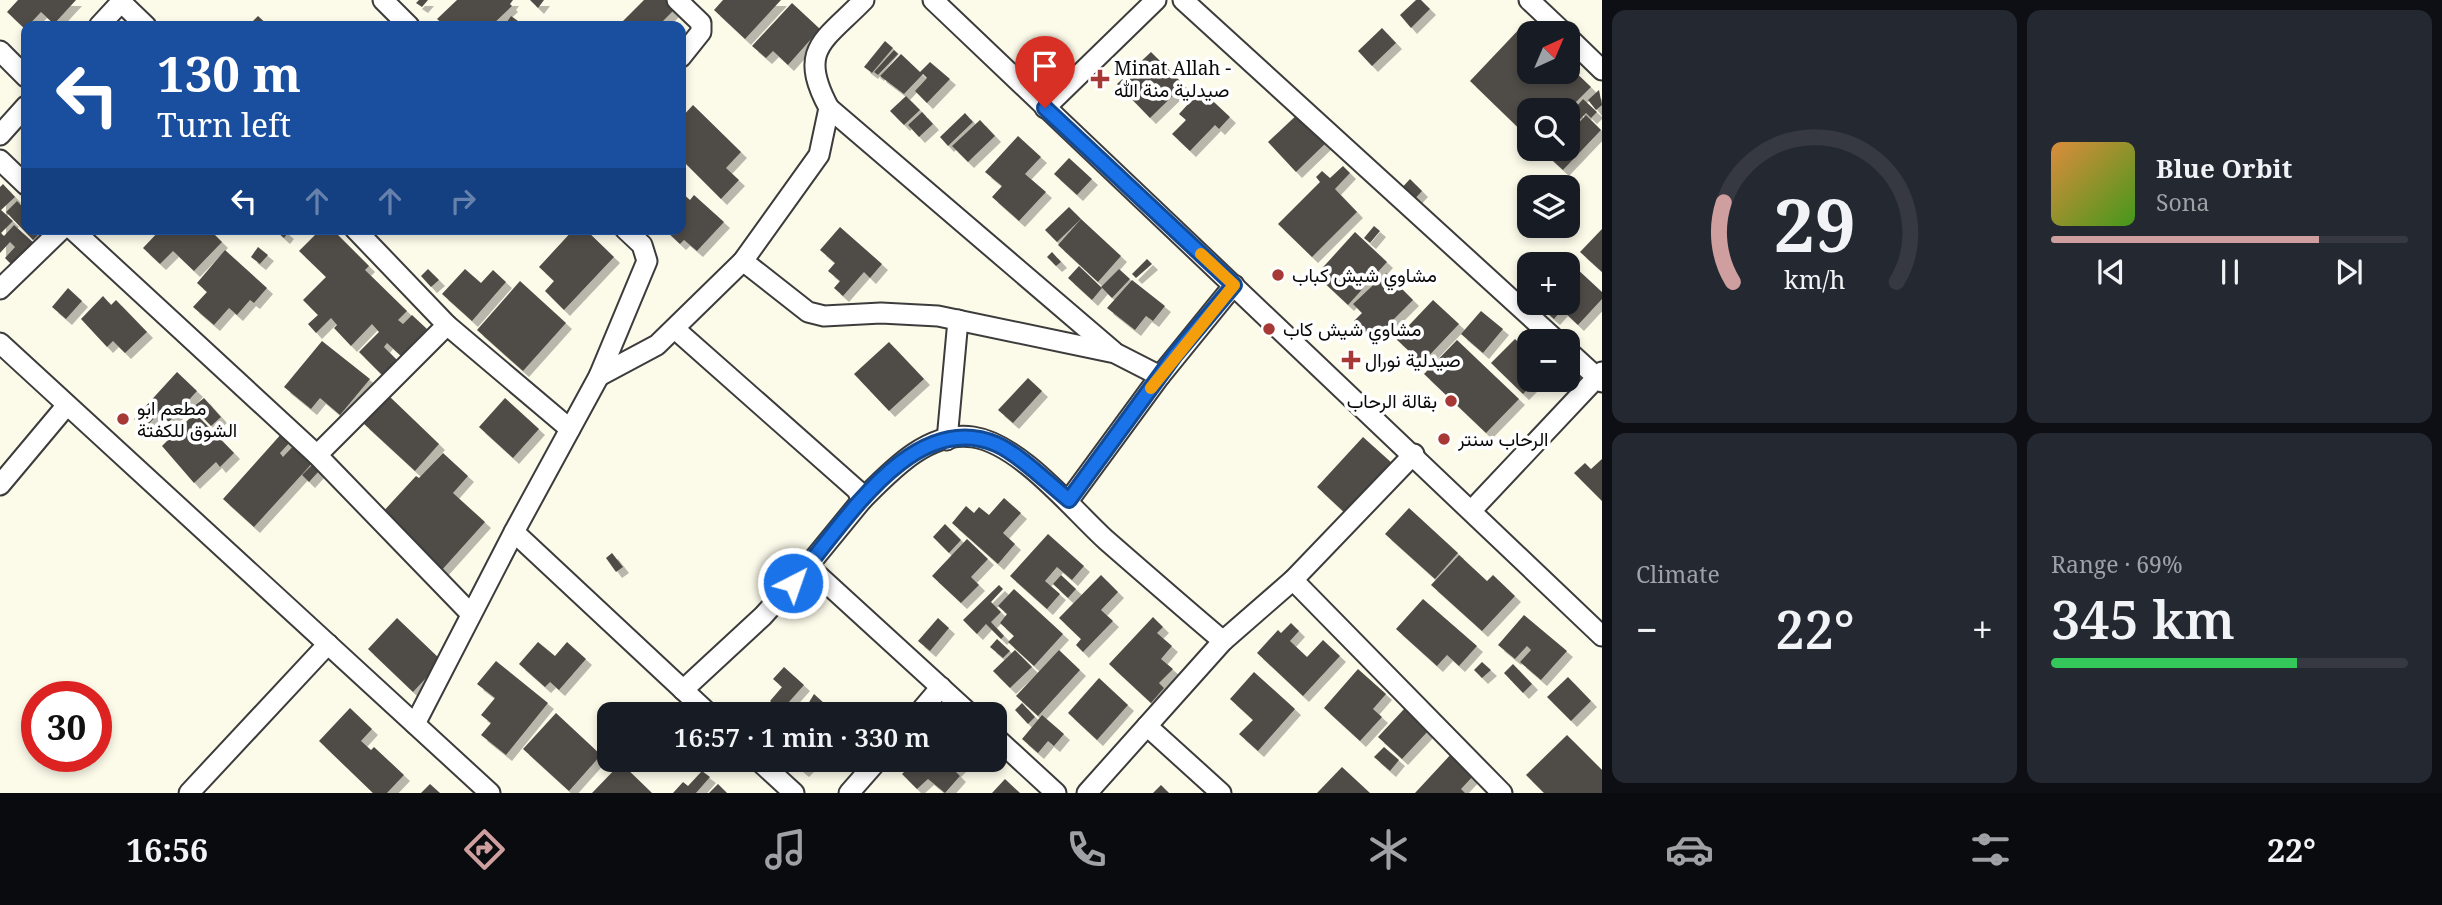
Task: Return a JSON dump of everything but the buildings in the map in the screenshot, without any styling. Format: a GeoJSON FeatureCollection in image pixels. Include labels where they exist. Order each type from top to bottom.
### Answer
{"type":"FeatureCollection","features":[{"type":"Feature","properties":{"kind":"street"},"geometry":{"type":"LineString","coordinates":[[383,0],[404,21]]}},
{"type":"Feature","properties":{"kind":"street"},"geometry":{"type":"LineString","coordinates":[[677,0],[701,23],[701,32],[686,51]]}},
{"type":"Feature","properties":{"kind":"street"},"geometry":{"type":"LineString","coordinates":[[864,0],[816,48],[814,69],[818,89],[829,108],[1115,353],[1160,376]]}},
{"type":"Feature","properties":{"kind":"street"},"geometry":{"type":"LineString","coordinates":[[933,0],[1414,454],[1602,636]]}},
{"type":"Feature","properties":{"kind":"street"},"geometry":{"type":"LineString","coordinates":[[1045,108],[1156,0]]}},
{"type":"Feature","properties":{"kind":"street"},"geometry":{"type":"LineString","coordinates":[[1183,0],[1544,329]]}},
{"type":"Feature","properties":{"kind":"street"},"geometry":{"type":"LineString","coordinates":[[104,21],[122,1],[141,21]]}},
{"type":"Feature","properties":{"kind":"street"},"geometry":{"type":"LineString","coordinates":[[1534,1],[1553,21]]}},
{"type":"Feature","properties":{"kind":"street"},"geometry":{"type":"LineString","coordinates":[[1580,49],[1602,70]]}},
{"type":"Feature","properties":{"kind":"street"},"geometry":{"type":"LineString","coordinates":[[0,51],[21,72]]}},
{"type":"Feature","properties":{"kind":"street"},"geometry":{"type":"LineString","coordinates":[[600,376],[657,345],[743,261],[820,155],[829,108]]}},
{"type":"Feature","properties":{"kind":"street"},"geometry":{"type":"LineString","coordinates":[[0,135],[21,112]]}},
{"type":"Feature","properties":{"kind":"street"},"geometry":{"type":"LineString","coordinates":[[0,160],[21,180]]}},
{"type":"Feature","properties":{"kind":"street"},"geometry":{"type":"LineString","coordinates":[[0,289],[56,235]]}},
{"type":"Feature","properties":{"kind":"street"},"geometry":{"type":"LineString","coordinates":[[79,235],[317,455],[471,614]]}},
{"type":"Feature","properties":{"kind":"street"},"geometry":{"type":"LineString","coordinates":[[361,235],[447,325],[570,429]]}},
{"type":"Feature","properties":{"kind":"street"},"geometry":{"type":"LineString","coordinates":[[415,724],[514,532],[600,376],[647,261],[642,245],[631,235]]}},
{"type":"Feature","properties":{"kind":"street"},"geometry":{"type":"LineString","coordinates":[[743,261],[808,312],[824,316],[881,313],[958,320],[1115,353]]}},
{"type":"Feature","properties":{"kind":"street"},"geometry":{"type":"LineString","coordinates":[[1069,500],[1160,376],[1234,285]]}},
{"type":"Feature","properties":{"kind":"street"},"geometry":{"type":"LineString","coordinates":[[947,440],[958,320]]}},
{"type":"Feature","properties":{"kind":"street"},"geometry":{"type":"LineString","coordinates":[[317,455],[447,325]]}},
{"type":"Feature","properties":{"kind":"street"},"geometry":{"type":"LineString","coordinates":[[675,329],[857,490],[862,500]]}},
{"type":"Feature","properties":{"kind":"street"},"geometry":{"type":"LineString","coordinates":[[0,343],[415,724],[477,789]]}},
{"type":"Feature","properties":{"kind":"street"},"geometry":{"type":"LineString","coordinates":[[1472,510],[1600,377],[1580,361]]}},
{"type":"Feature","properties":{"kind":"street"},"geometry":{"type":"LineString","coordinates":[[0,485],[67,405]]}},
{"type":"Feature","properties":{"kind":"street"},"geometry":{"type":"LineString","coordinates":[[683,690],[763,617],[862,500],[896,466],[921,449],[947,440],[972,436],[999,445],[1069,500],[1103,537],[1223,641]]}},
{"type":"Feature","properties":{"kind":"street"},"geometry":{"type":"LineString","coordinates":[[1087,793],[1223,641],[1293,580],[1414,454]]}},
{"type":"Feature","properties":{"kind":"street"},"geometry":{"type":"LineString","coordinates":[[514,532],[696,702]]}},
{"type":"Feature","properties":{"kind":"street"},"geometry":{"type":"LineString","coordinates":[[808,566],[957,702]]}},
{"type":"Feature","properties":{"kind":"street"},"geometry":{"type":"LineString","coordinates":[[1293,580],[1502,793]]}},
{"type":"Feature","properties":{"kind":"street"},"geometry":{"type":"LineString","coordinates":[[189,793],[328,644]]}},
{"type":"Feature","properties":{"kind":"street"},"geometry":{"type":"LineString","coordinates":[[928,702],[941,687]]}},
{"type":"Feature","properties":{"kind":"street"},"geometry":{"type":"LineString","coordinates":[[1147,726],[1221,793]]}},
{"type":"Feature","properties":{"kind":"street"},"geometry":{"type":"LineString","coordinates":[[1007,748],[1056,793]]}},
{"type":"Feature","properties":{"kind":"street"},"geometry":{"type":"LineString","coordinates":[[771,772],[794,793]]}},
{"type":"Feature","properties":{"kind":"street"},"geometry":{"type":"LineString","coordinates":[[849,793],[867,772]]}},
{"type":"Feature","properties":{"kind":"slow traffic"},"geometry":{"type":"LineString","coordinates":[[1151,388],[1234,285],[1201,254]]}},
{"type":"Feature","properties":{"kind":"place","name":"Minat Allah - صيدلية منة الله"},"geometry":{"type":"Point","coordinates":[1100,79]}},
{"type":"Feature","properties":{"kind":"place","name":"مشاوي شيش كباب"},"geometry":{"type":"Point","coordinates":[1278,275]}},
{"type":"Feature","properties":{"kind":"place","name":"مشاوي شيش كاب"},"geometry":{"type":"Point","coordinates":[1269,329]}},
{"type":"Feature","properties":{"kind":"place","name":"صيدلية نورال"},"geometry":{"type":"Point","coordinates":[1351,360]}},
{"type":"Feature","properties":{"kind":"place","name":"بقالة الرحاب"},"geometry":{"type":"Point","coordinates":[1451,401]}},
{"type":"Feature","properties":{"kind":"place","name":"مطعم ابو الشوق للكفتة"},"geometry":{"type":"Point","coordinates":[123,419]}},
{"type":"Feature","properties":{"kind":"place","name":"الرحاب سنتر"},"geometry":{"type":"Point","coordinates":[1444,439]}},
{"type":"Feature","properties":{"kind":"route"},"geometry":{"type":"LineString","coordinates":[[793,583],[862,500],[896,466],[921,449],[947,440],[972,436],[999,445],[1069,500],[1175,355],[1234,285],[1045,108]]}}]}
